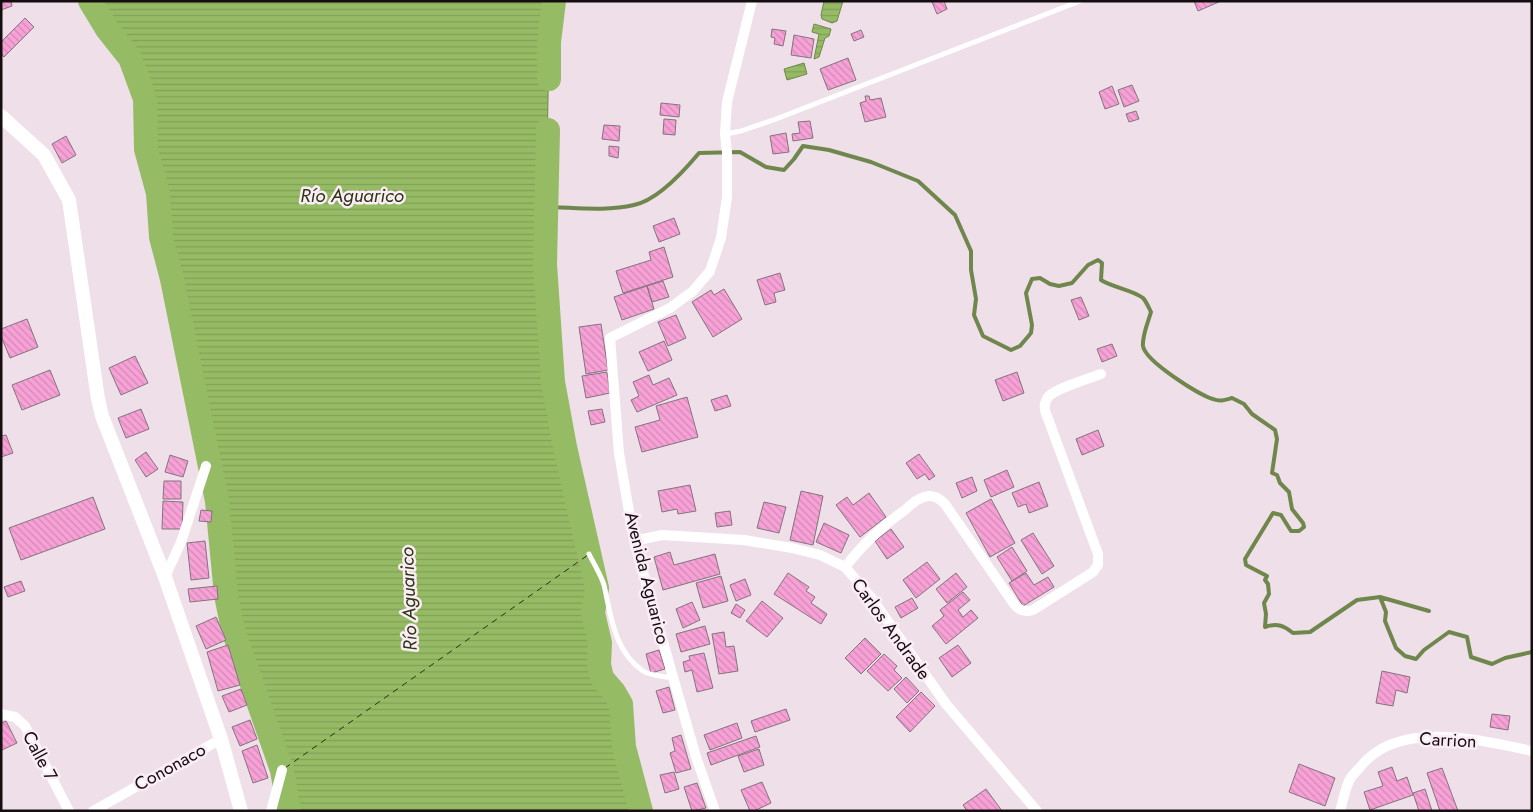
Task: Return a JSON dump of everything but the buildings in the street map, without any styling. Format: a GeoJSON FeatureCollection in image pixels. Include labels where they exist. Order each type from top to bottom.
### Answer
{"type":"FeatureCollection","features":[{"type":"Feature","properties":{"kind":"street"},"geometry":{"type":"LineString","coordinates":[[725,134],[727,102],[752,1]]}},
{"type":"Feature","properties":{"kind":"street"},"geometry":{"type":"LineString","coordinates":[[1,116],[44,155],[69,200],[102,416],[165,577],[221,738],[241,811]]}},
{"type":"Feature","properties":{"kind":"street","name":"Avenida Aguarico"},"geometry":{"type":"LineString","coordinates":[[714,811],[696,757],[634,541],[619,453],[610,338],[670,308],[693,291],[710,271],[721,238],[727,197],[725,134]]}},
{"type":"Feature","properties":{"kind":"street"},"geometry":{"type":"LineString","coordinates":[[845,567],[864,544],[883,526],[921,498],[930,496],[945,504],[1019,609],[1033,610],[1093,572],[1098,564],[1098,554],[1046,416],[1045,406],[1052,393],[1101,374]]}},
{"type":"Feature","properties":{"kind":"street"},"geometry":{"type":"LineString","coordinates":[[165,577],[181,542],[206,466]]}},
{"type":"Feature","properties":{"kind":"street","name":"Carlos Andrade"},"geometry":{"type":"LineString","coordinates":[[634,541],[662,535],[744,540],[820,555],[845,567],[870,596],[946,704],[1037,811]]}},
{"type":"Feature","properties":{"kind":"street","name":"Calle 7"},"geometry":{"type":"LineString","coordinates":[[1,714],[15,717],[25,726],[69,811]]}},
{"type":"Feature","properties":{"kind":"street","name":"Carrion"},"geometry":{"type":"LineString","coordinates":[[1340,811],[1349,780],[1367,758],[1387,745],[1408,738],[1438,736],[1501,744],[1532,751]]}},
{"type":"Feature","properties":{"kind":"street","name":"Cononaco"},"geometry":{"type":"LineString","coordinates":[[94,811],[221,738]]}},
{"type":"Feature","properties":{"kind":"street"},"geometry":{"type":"LineString","coordinates":[[271,811],[282,770]]}},
{"type":"Feature","properties":{"kind":"lane"},"geometry":{"type":"LineString","coordinates":[[725,134],[741,131],[776,119],[1080,1]]}},
{"type":"Feature","properties":{"kind":"lane"},"geometry":{"type":"LineString","coordinates":[[589,554],[604,583],[610,619],[617,640],[632,661],[644,672],[673,678]]}},
{"type":"Feature","properties":{"kind":"water","name":"Río Aguarico"},"geometry":{"type":"Polygon","coordinates":[[[90,1],[554,1],[549,42],[545,264],[553,382],[565,447],[597,588],[593,613],[600,643],[599,665],[602,678],[621,704],[624,747],[641,811],[289,811],[282,770],[233,630],[226,595],[217,501],[172,279],[161,237],[158,193],[146,149],[145,99],[130,58],[107,29],[90,1]]]}},
{"type":"Feature","properties":{"kind":"water"},"geometry":{"type":"Polygon","coordinates":[[[824,1],[843,1],[837,21],[832,23],[822,19],[824,1]]]}},
{"type":"Feature","properties":{"kind":"water"},"geometry":{"type":"Polygon","coordinates":[[[814,24],[831,29],[829,36],[825,38],[819,57],[814,59],[819,34],[812,32],[814,24]]]}},
{"type":"Feature","properties":{"kind":"water"},"geometry":{"type":"Polygon","coordinates":[[[804,63],[807,74],[787,80],[784,69],[804,63]]]}},
{"type":"Feature","properties":{"kind":"waterway"},"geometry":{"type":"LineString","coordinates":[[90,1],[107,29],[130,58],[145,99],[146,149],[158,193],[161,237],[172,279],[217,501],[226,595],[233,630],[282,770],[289,811]]}},
{"type":"Feature","properties":{"kind":"waterway"},"geometry":{"type":"LineString","coordinates":[[549,79],[549,42],[554,1]]}},
{"type":"Feature","properties":{"kind":"waterway"},"geometry":{"type":"LineString","coordinates":[[548,130],[545,264],[553,382],[565,447],[597,588],[593,613],[600,643],[599,665],[602,678],[621,704],[624,747],[641,811]]}},
{"type":"Feature","properties":{"kind":"waterway"},"geometry":{"type":"LineString","coordinates":[[542,207],[611,208],[643,202],[670,184],[699,153],[740,152],[766,167],[784,170],[803,146],[829,150],[871,162],[918,181],[955,215],[971,251],[971,270],[976,299],[974,315],[983,336],[1011,350],[1020,346],[1031,333],[1032,325],[1026,293],[1032,279],[1040,278],[1050,284],[1059,286],[1072,283],[1088,265],[1098,260],[1102,263],[1101,280],[1139,295],[1143,298],[1151,312],[1144,333],[1143,346],[1153,360],[1174,377],[1206,396],[1218,400],[1232,398],[1244,404],[1252,414],[1275,430],[1277,439],[1272,473],[1277,475],[1280,483],[1289,492],[1292,509],[1304,527],[1299,531],[1291,531],[1281,515],[1273,513],[1245,559],[1246,565],[1267,576],[1265,580],[1268,584],[1269,594],[1264,603],[1266,614],[1265,627],[1276,625],[1286,628],[1293,633],[1310,632],[1357,600],[1380,597],[1429,611]]}},
{"type":"Feature","properties":{"kind":"waterway"},"geometry":{"type":"LineString","coordinates":[[1380,597],[1386,612],[1385,621],[1396,648],[1405,656],[1416,659],[1424,650],[1449,632],[1467,637],[1471,657],[1492,664],[1505,658],[1532,652]]}},
{"type":"Feature","properties":{"kind":"ferry route"},"geometry":{"type":"LineString","coordinates":[[285,768],[588,555]]}}]}
